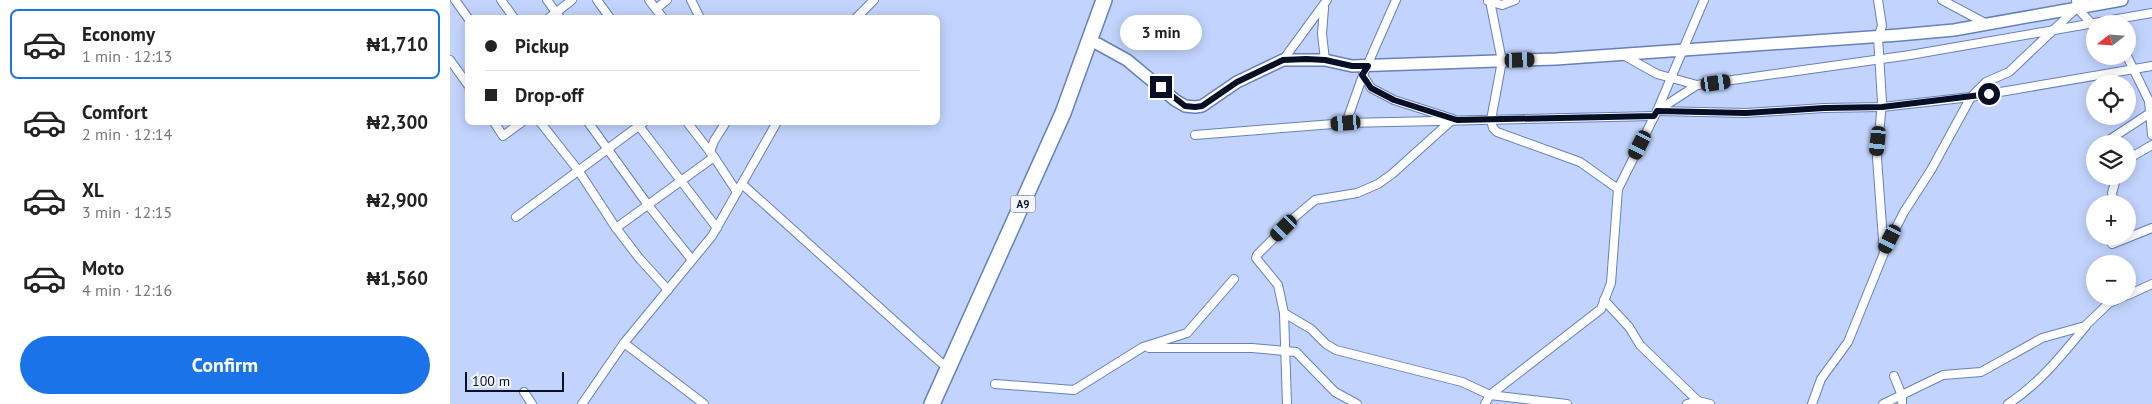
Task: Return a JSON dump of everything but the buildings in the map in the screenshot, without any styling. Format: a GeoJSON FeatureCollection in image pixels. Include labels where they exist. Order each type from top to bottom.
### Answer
{"type":"FeatureCollection","features":[{"type":"Feature","properties":{"kind":"highway","name":"A9"},"geometry":{"type":"LineString","coordinates":[[932,404],[1064,113],[1104,0]]}},
{"type":"Feature","properties":{"kind":"highway","name":"A9"},"geometry":{"type":"LineString","coordinates":[[941,404],[1071,116],[1113,0]]}},
{"type":"Feature","properties":{"kind":"street"},"geometry":{"type":"LineString","coordinates":[[455,0],[466,15]]}},
{"type":"Feature","properties":{"kind":"street"},"geometry":{"type":"LineString","coordinates":[[501,0],[512,15]]}},
{"type":"Feature","properties":{"kind":"street"},"geometry":{"type":"LineString","coordinates":[[547,0],[558,15],[572,0]]}},
{"type":"Feature","properties":{"kind":"street"},"geometry":{"type":"LineString","coordinates":[[597,0],[608,15]]}},
{"type":"Feature","properties":{"kind":"street"},"geometry":{"type":"LineString","coordinates":[[649,0],[661,15]]}},
{"type":"Feature","properties":{"kind":"street"},"geometry":{"type":"LineString","coordinates":[[656,9],[667,0]]}},
{"type":"Feature","properties":{"kind":"street"},"geometry":{"type":"LineString","coordinates":[[691,0],[698,15]]}},
{"type":"Feature","properties":{"kind":"street"},"geometry":{"type":"LineString","coordinates":[[859,15],[874,0]]}},
{"type":"Feature","properties":{"kind":"street"},"geometry":{"type":"LineString","coordinates":[[1346,123],[1365,70],[1396,0]]}},
{"type":"Feature","properties":{"kind":"street"},"geometry":{"type":"LineString","coordinates":[[1515,0],[1502,5],[1488,1],[1502,61],[1490,120],[1493,128],[1497,132],[1580,162],[1618,189]]}},
{"type":"Feature","properties":{"kind":"street"},"geometry":{"type":"LineString","coordinates":[[1696,0],[1700,9]]}},
{"type":"Feature","properties":{"kind":"street"},"geometry":{"type":"LineString","coordinates":[[1485,404],[1490,395],[1601,309],[1611,283],[1618,189],[1656,114],[1704,0]]}},
{"type":"Feature","properties":{"kind":"street"},"geometry":{"type":"LineString","coordinates":[[1878,0],[1882,26],[1878,37],[1882,107],[1877,158],[1884,253]]}},
{"type":"Feature","properties":{"kind":"street"},"geometry":{"type":"LineString","coordinates":[[1942,0],[1987,24]]}},
{"type":"Feature","properties":{"kind":"street"},"geometry":{"type":"LineString","coordinates":[[1098,44],[1127,60],[1175,100],[1185,106],[1195,107],[1202,106],[1237,82],[1283,60],[1325,60],[1365,70],[1878,37],[1930,33],[1987,24],[2079,3],[2122,0]]}},
{"type":"Feature","properties":{"kind":"street"},"geometry":{"type":"LineString","coordinates":[[1283,60],[1326,3]]}},
{"type":"Feature","properties":{"kind":"street"},"geometry":{"type":"LineString","coordinates":[[1325,60],[1322,34],[1326,3]]}},
{"type":"Feature","properties":{"kind":"street"},"geometry":{"type":"LineString","coordinates":[[2079,3],[2087,15]]}},
{"type":"Feature","properties":{"kind":"street"},"geometry":{"type":"LineString","coordinates":[[1812,404],[1821,379],[1848,342],[1884,253],[1904,212],[1931,170],[1971,97],[1986,82],[2009,72],[2054,30],[2079,3]]}},
{"type":"Feature","properties":{"kind":"street"},"geometry":{"type":"LineString","coordinates":[[2136,16],[2152,13]]}},
{"type":"Feature","properties":{"kind":"street"},"geometry":{"type":"LineString","coordinates":[[1621,54],[1657,74],[1698,86],[2086,26]]}},
{"type":"Feature","properties":{"kind":"street"},"geometry":{"type":"LineString","coordinates":[[450,60],[464,75]]}},
{"type":"Feature","properties":{"kind":"street"},"geometry":{"type":"LineString","coordinates":[[2132,65],[2151,102],[2152,134]]}},
{"type":"Feature","properties":{"kind":"street"},"geometry":{"type":"LineString","coordinates":[[1195,136],[1346,123],[1746,113],[1824,108],[1882,107],[1971,97],[2152,66]]}},
{"type":"Feature","properties":{"kind":"street"},"geometry":{"type":"LineString","coordinates":[[1365,70],[1371,88],[1394,100],[1454,120]]}},
{"type":"Feature","properties":{"kind":"street"},"geometry":{"type":"LineString","coordinates":[[1656,114],[1698,86]]}},
{"type":"Feature","properties":{"kind":"street"},"geometry":{"type":"LineString","coordinates":[[2117,135],[2150,113]]}},
{"type":"Feature","properties":{"kind":"street"},"geometry":{"type":"LineString","coordinates":[[1287,404],[1284,313],[1278,286],[1256,258],[1257,255],[1296,216],[1316,200],[1357,193],[1378,184],[1454,120]]}},
{"type":"Feature","properties":{"kind":"street"},"geometry":{"type":"LineString","coordinates":[[496,125],[504,136],[518,125]]}},
{"type":"Feature","properties":{"kind":"street"},"geometry":{"type":"LineString","coordinates":[[542,125],[578,170],[616,228],[639,258],[668,290]]}},
{"type":"Feature","properties":{"kind":"street"},"geometry":{"type":"LineString","coordinates":[[590,125],[648,205],[692,260]]}},
{"type":"Feature","properties":{"kind":"street"},"geometry":{"type":"LineString","coordinates":[[516,217],[639,125]]}},
{"type":"Feature","properties":{"kind":"street"},"geometry":{"type":"LineString","coordinates":[[641,125],[680,182],[717,228]]}},
{"type":"Feature","properties":{"kind":"street"},"geometry":{"type":"LineString","coordinates":[[689,125],[737,192]]}},
{"type":"Feature","properties":{"kind":"street"},"geometry":{"type":"LineString","coordinates":[[616,228],[680,182],[712,155],[714,141],[724,125]]}},
{"type":"Feature","properties":{"kind":"street"},"geometry":{"type":"LineString","coordinates":[[582,404],[624,343],[717,228],[775,125]]}},
{"type":"Feature","properties":{"kind":"street"},"geometry":{"type":"LineString","coordinates":[[2136,154],[2152,145]]}},
{"type":"Feature","properties":{"kind":"street"},"geometry":{"type":"LineString","coordinates":[[742,184],[948,368]]}},
{"type":"Feature","properties":{"kind":"street"},"geometry":{"type":"LineString","coordinates":[[2136,234],[2152,228]]}},
{"type":"Feature","properties":{"kind":"street"},"geometry":{"type":"LineString","coordinates":[[995,384],[1074,390],[1143,348],[1187,332],[1234,279]]}},
{"type":"Feature","properties":{"kind":"street"},"geometry":{"type":"LineString","coordinates":[[2136,291],[2152,284]]}},
{"type":"Feature","properties":{"kind":"street"},"geometry":{"type":"LineString","coordinates":[[1604,300],[1629,327],[1640,345],[1698,401],[1710,404]]}},
{"type":"Feature","properties":{"kind":"street"},"geometry":{"type":"LineString","coordinates":[[1883,404],[1902,400],[1943,376],[1981,372],[2042,338],[2085,326],[2107,305]]}},
{"type":"Feature","properties":{"kind":"street"},"geometry":{"type":"LineString","coordinates":[[1284,313],[1311,329],[1326,344],[1336,350],[1462,382],[1490,395],[1567,404]]}},
{"type":"Feature","properties":{"kind":"street"},"geometry":{"type":"LineString","coordinates":[[2008,404],[2026,393],[2048,372],[2088,323]]}},
{"type":"Feature","properties":{"kind":"street"},"geometry":{"type":"LineString","coordinates":[[624,343],[704,404]]}},
{"type":"Feature","properties":{"kind":"street"},"geometry":{"type":"LineString","coordinates":[[1143,348],[1252,348],[1296,352],[1335,392],[1357,404]]}},
{"type":"Feature","properties":{"kind":"street"},"geometry":{"type":"LineString","coordinates":[[1894,376],[1902,400]]}},
{"type":"Feature","properties":{"kind":"street"},"geometry":{"type":"LineString","coordinates":[[524,392],[532,404]]}},
{"type":"Feature","properties":{"kind":"street"},"geometry":{"type":"LineString","coordinates":[[1688,404],[1698,401]]}},
{"type":"Feature","properties":{"kind":"route"},"geometry":{"type":"LineString","coordinates":[[1161,87],[1175,100],[1185,106],[1202,106],[1226,88],[1272,64],[1288,59],[1325,60],[1352,66],[1368,66],[1362,75],[1371,88],[1394,100],[1457,120],[1654,116],[1657,111],[1746,113],[1824,108],[1882,107],[1989,94]]}}]}
